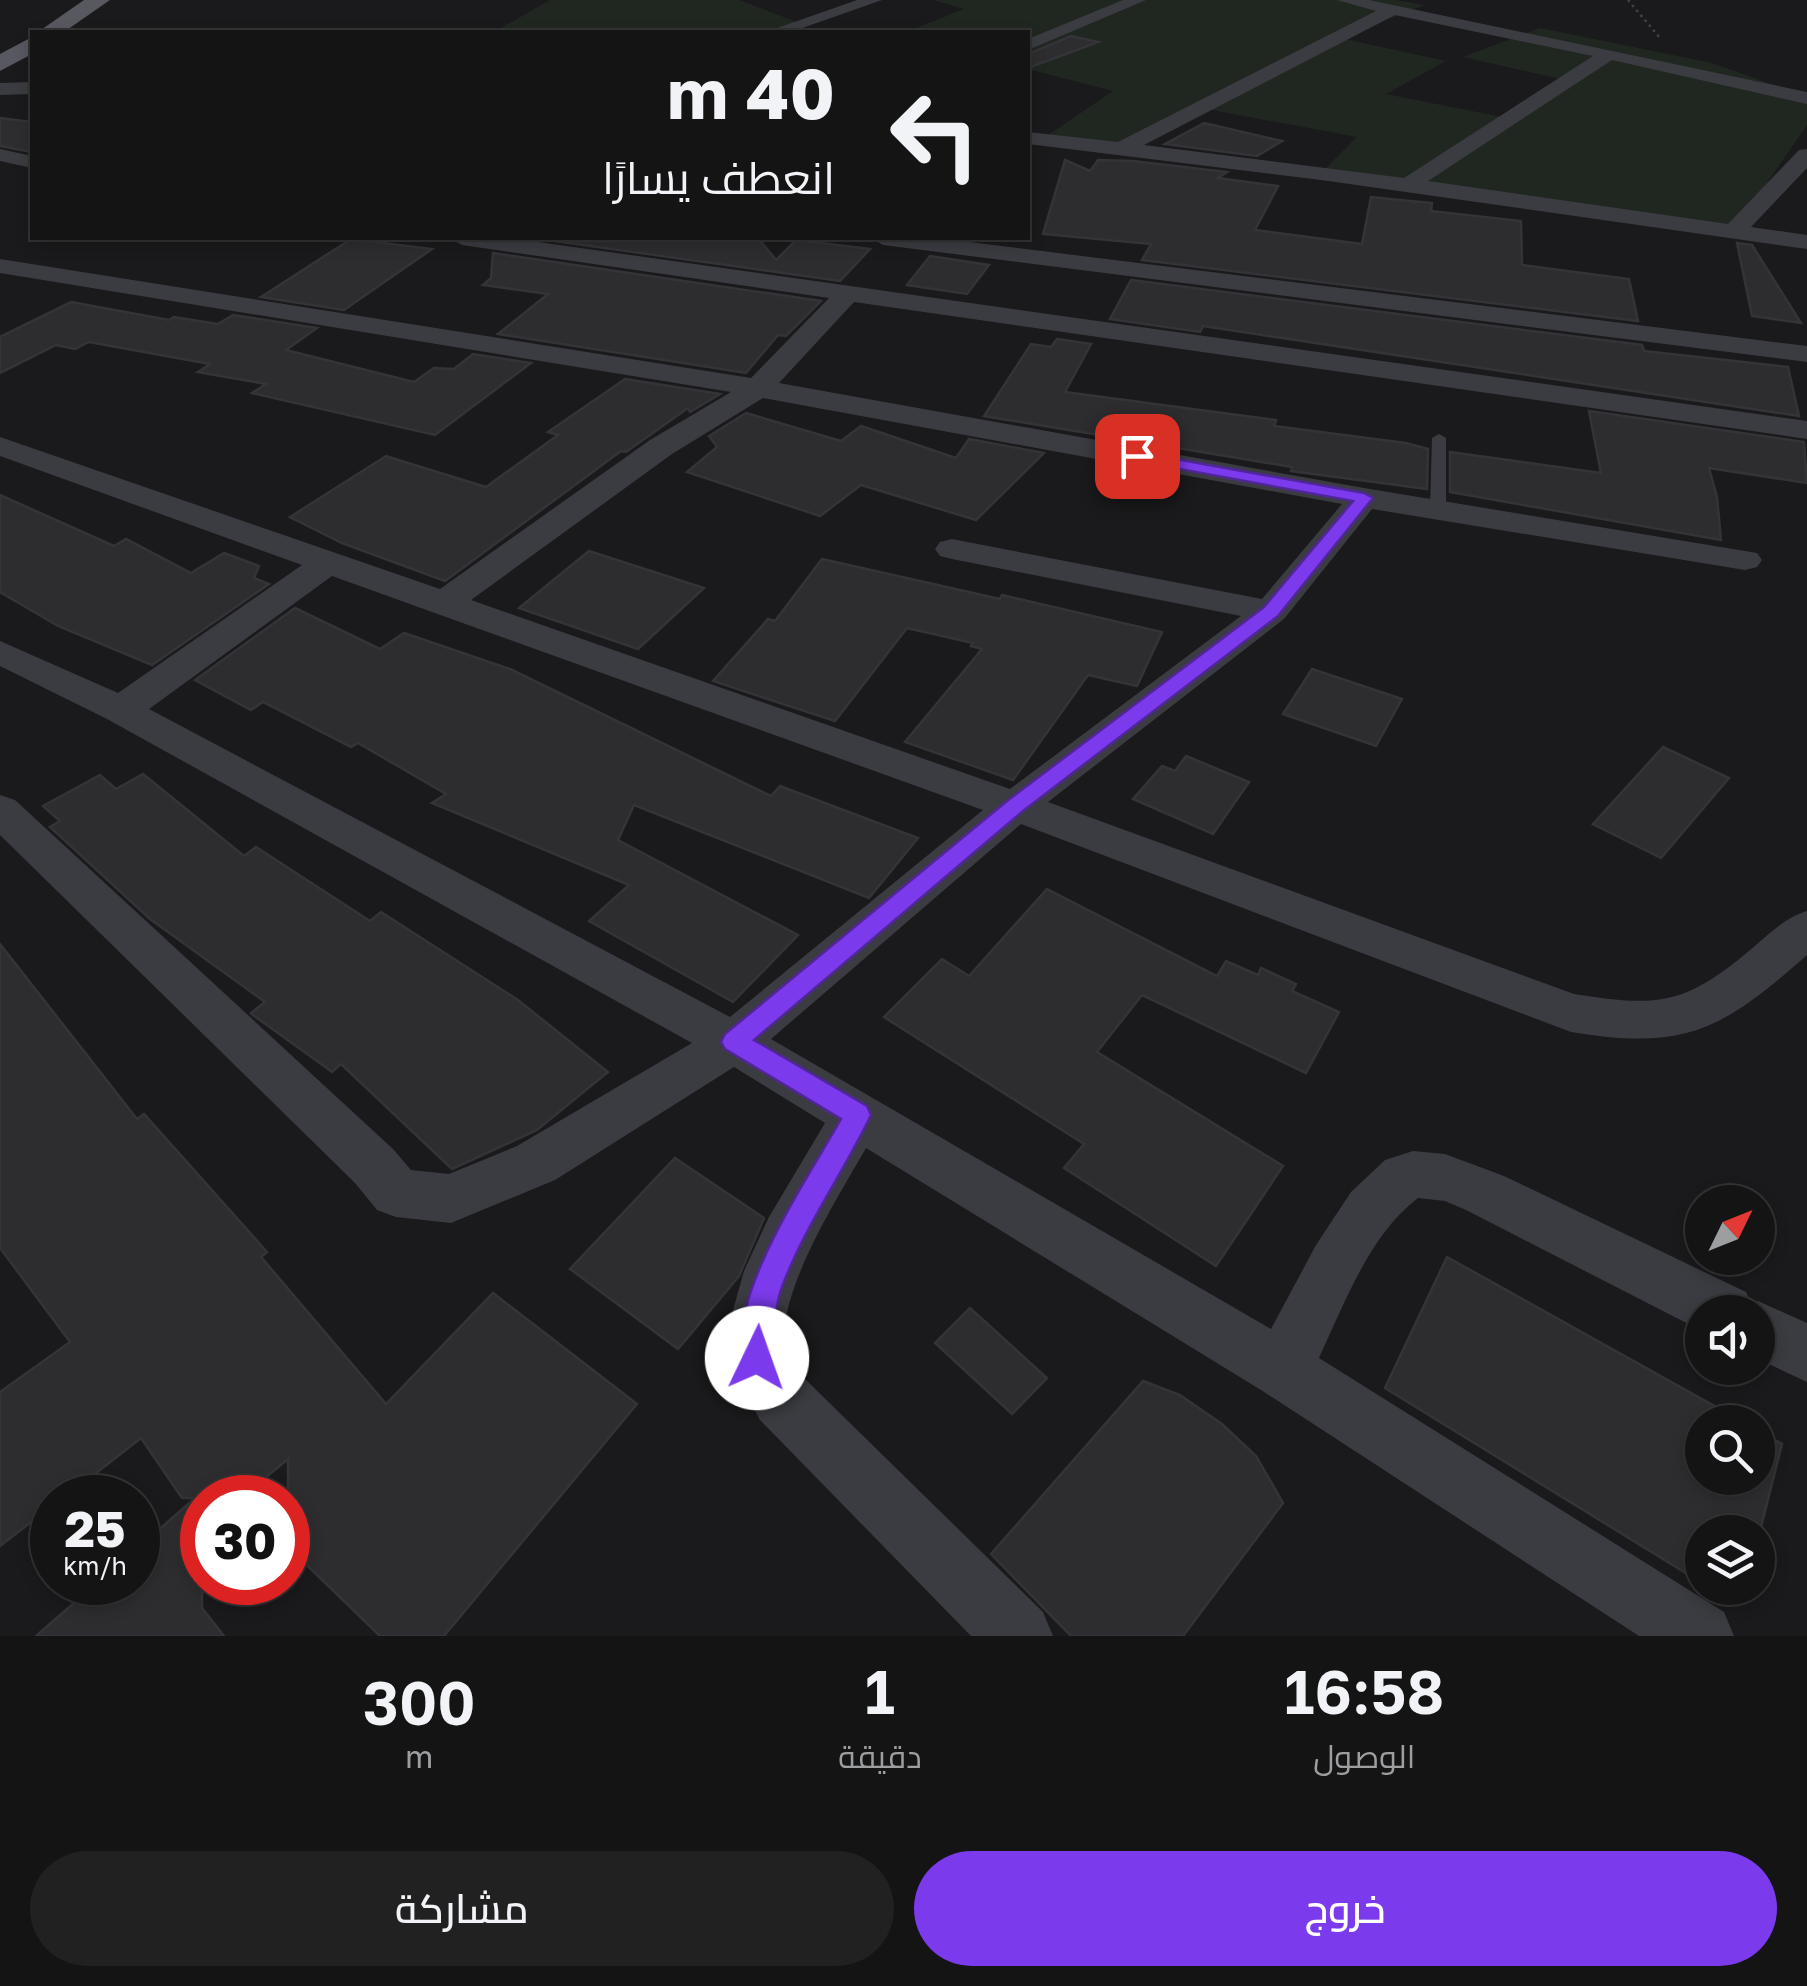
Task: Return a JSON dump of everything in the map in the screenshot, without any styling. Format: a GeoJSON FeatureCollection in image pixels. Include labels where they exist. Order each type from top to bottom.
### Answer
{"type":"FeatureCollection","features":[{"type":"Feature","properties":{"kind":"main road"},"geometry":{"type":"LineString","coordinates":[[53,30],[99,0]]}},
{"type":"Feature","properties":{"kind":"main road"},"geometry":{"type":"LineString","coordinates":[[0,64],[18,47]]}},
{"type":"Feature","properties":{"kind":"street"},"geometry":{"type":"LineString","coordinates":[[781,30],[874,0]]}},
{"type":"Feature","properties":{"kind":"street"},"geometry":{"type":"LineString","coordinates":[[1030,44],[1138,0]]}},
{"type":"Feature","properties":{"kind":"street"},"geometry":{"type":"LineString","coordinates":[[1345,0],[1807,98]]}},
{"type":"Feature","properties":{"kind":"street"},"geometry":{"type":"LineString","coordinates":[[803,7],[832,14]]}},
{"type":"Feature","properties":{"kind":"street"},"geometry":{"type":"LineString","coordinates":[[1123,148],[1392,10]]}},
{"type":"Feature","properties":{"kind":"street"},"geometry":{"type":"LineString","coordinates":[[1408,185],[1610,54]]}},
{"type":"Feature","properties":{"kind":"street"},"geometry":{"type":"LineString","coordinates":[[1744,82],[1807,83]]}},
{"type":"Feature","properties":{"kind":"street"},"geometry":{"type":"LineString","coordinates":[[0,88],[30,88]]}},
{"type":"Feature","properties":{"kind":"street"},"geometry":{"type":"LineString","coordinates":[[1030,138],[1408,185],[1807,242]]}},
{"type":"Feature","properties":{"kind":"street"},"geometry":{"type":"LineString","coordinates":[[0,155],[30,162]]}},
{"type":"Feature","properties":{"kind":"street"},"geometry":{"type":"LineString","coordinates":[[1732,232],[1807,156]]}},
{"type":"Feature","properties":{"kind":"street"},"geometry":{"type":"LineString","coordinates":[[476,240],[1807,430]]}},
{"type":"Feature","properties":{"kind":"street"},"geometry":{"type":"LineString","coordinates":[[914,240],[1807,354]]}},
{"type":"Feature","properties":{"kind":"street"},"geometry":{"type":"LineString","coordinates":[[0,266],[758,388],[1364,498],[1745,560]]}},
{"type":"Feature","properties":{"kind":"street"},"geometry":{"type":"LineString","coordinates":[[444,603],[660,447],[758,388],[847,294]]}},
{"type":"Feature","properties":{"kind":"street"},"geometry":{"type":"LineString","coordinates":[[0,446],[331,560],[1015,806],[1571,1014],[1622,1023],[1662,1024],[1700,1012],[1728,996],[1807,928]]}},
{"type":"Feature","properties":{"kind":"street"},"geometry":{"type":"LineString","coordinates":[[0,810],[374,1166],[396,1193],[452,1199],[536,1163],[734,1042],[1015,806],[1271,612],[1364,498]]}},
{"type":"Feature","properties":{"kind":"street"},"geometry":{"type":"LineString","coordinates":[[952,549],[1271,612]]}},
{"type":"Feature","properties":{"kind":"street"},"geometry":{"type":"LineString","coordinates":[[120,710],[331,560]]}},
{"type":"Feature","properties":{"kind":"street"},"geometry":{"type":"LineString","coordinates":[[0,652],[120,710],[734,1042],[1282,1369],[1700,1636]]}},
{"type":"Feature","properties":{"kind":"street"},"geometry":{"type":"LineString","coordinates":[[858,1115],[768,1281],[756,1320],[757,1358],[782,1399],[1020,1636]]}},
{"type":"Feature","properties":{"kind":"street"},"geometry":{"type":"LineString","coordinates":[[1282,1369],[1379,1195],[1407,1175],[1447,1178],[1485,1193],[1691,1295]]}},
{"type":"Feature","properties":{"kind":"street"},"geometry":{"type":"LineString","coordinates":[[1775,1337],[1807,1353]]}},
{"type":"Feature","properties":{"kind":"lane"},"geometry":{"type":"LineString","coordinates":[[1438,510],[1439,438]]}},
{"type":"Feature","properties":{"kind":"shaded area"},"geometry":{"type":"Polygon","coordinates":[[[550,0],[739,0],[802,24],[782,30],[498,30],[550,0]]]}},
{"type":"Feature","properties":{"kind":"shaded area"},"geometry":{"type":"Polygon","coordinates":[[[933,0],[1396,0],[1424,5],[1340,38],[1446,61],[1386,94],[1507,118],[1565,80],[1463,57],[1540,28],[1712,63],[1807,97],[1807,125],[1733,232],[1321,173],[1357,137],[1201,108],[1123,148],[1041,140],[1113,91],[1030,70],[1030,30],[911,30],[964,9],[933,0]]]}},
{"type":"Feature","properties":{"kind":"building"},"geometry":{"type":"Polygon","coordinates":[[[1071,36],[1098,42],[1030,67],[1030,53],[1071,36]]]}},
{"type":"Feature","properties":{"kind":"building"},"geometry":{"type":"Polygon","coordinates":[[[0,118],[30,122],[30,152],[0,146],[0,118]]]}},
{"type":"Feature","properties":{"kind":"building"},"geometry":{"type":"Polygon","coordinates":[[[1204,123],[1282,141],[1257,156],[1165,144],[1204,123]]]}},
{"type":"Feature","properties":{"kind":"building"},"geometry":{"type":"Polygon","coordinates":[[[1065,160],[1090,171],[1098,160],[1133,161],[1227,172],[1218,178],[1278,186],[1255,230],[1362,244],[1371,197],[1432,203],[1431,211],[1521,221],[1522,265],[1629,279],[1638,321],[1142,260],[1151,244],[1043,234],[1065,160]]]}},
{"type":"Feature","properties":{"kind":"building"},"geometry":{"type":"Polygon","coordinates":[[[349,240],[432,249],[344,310],[261,297],[349,240]]]}},
{"type":"Feature","properties":{"kind":"building"},"geometry":{"type":"Polygon","coordinates":[[[547,240],[760,240],[776,260],[796,240],[870,249],[840,281],[547,240]]]}},
{"type":"Feature","properties":{"kind":"building"},"geometry":{"type":"Polygon","coordinates":[[[1737,243],[1752,245],[1801,323],[1752,316],[1737,243]]]}},
{"type":"Feature","properties":{"kind":"building"},"geometry":{"type":"Polygon","coordinates":[[[493,253],[821,301],[786,336],[778,335],[746,373],[498,334],[548,294],[483,285],[491,278],[493,253]]]}},
{"type":"Feature","properties":{"kind":"building"},"geometry":{"type":"Polygon","coordinates":[[[930,256],[989,265],[967,294],[907,285],[930,256]]]}},
{"type":"Feature","properties":{"kind":"building"},"geometry":{"type":"Polygon","coordinates":[[[1131,280],[1642,345],[1644,351],[1788,367],[1799,416],[1203,326],[1200,332],[1110,319],[1131,280]]]}},
{"type":"Feature","properties":{"kind":"building"},"geometry":{"type":"Polygon","coordinates":[[[71,302],[169,320],[174,317],[218,324],[233,315],[317,328],[286,350],[414,382],[434,368],[454,369],[473,354],[531,363],[435,435],[252,393],[266,384],[198,372],[210,364],[89,342],[75,349],[56,345],[0,373],[0,337],[71,302]]]}},
{"type":"Feature","properties":{"kind":"building"},"geometry":{"type":"Polygon","coordinates":[[[1057,339],[1091,344],[1065,392],[1276,420],[1274,426],[1406,443],[1428,449],[1427,489],[1291,471],[1292,467],[984,416],[1031,344],[1051,347],[1057,339]]]}},
{"type":"Feature","properties":{"kind":"building"},"geometry":{"type":"Polygon","coordinates":[[[625,379],[720,394],[690,412],[688,408],[626,452],[621,451],[445,581],[342,543],[290,517],[386,456],[486,487],[558,435],[548,432],[625,379]]]}},
{"type":"Feature","properties":{"kind":"building"},"geometry":{"type":"Polygon","coordinates":[[[1589,411],[1804,442],[1807,483],[1709,468],[1717,497],[1721,540],[1450,492],[1450,452],[1601,473],[1589,411]]]}},
{"type":"Feature","properties":{"kind":"building"},"geometry":{"type":"Polygon","coordinates":[[[746,413],[841,441],[861,426],[956,458],[969,439],[1044,453],[976,520],[861,485],[820,516],[687,472],[717,447],[709,436],[746,413]]]}},
{"type":"Feature","properties":{"kind":"building"},"geometry":{"type":"Polygon","coordinates":[[[0,495],[114,546],[126,539],[191,573],[224,553],[259,566],[254,578],[269,584],[152,665],[58,626],[0,592],[0,495]]]}},
{"type":"Feature","properties":{"kind":"building"},"geometry":{"type":"Polygon","coordinates":[[[589,551],[704,588],[638,649],[519,608],[589,551]]]}},
{"type":"Feature","properties":{"kind":"building"},"geometry":{"type":"Polygon","coordinates":[[[822,559],[1162,632],[1137,686],[1088,675],[1013,780],[905,742],[982,649],[971,646],[973,643],[907,628],[835,721],[713,681],[768,619],[775,621],[822,559]]]}},
{"type":"Feature","properties":{"kind":"building"},"geometry":{"type":"Polygon","coordinates":[[[295,608],[380,649],[404,633],[510,669],[771,796],[780,786],[918,838],[869,898],[634,805],[618,840],[798,935],[733,1002],[589,921],[629,885],[432,803],[446,794],[358,743],[351,747],[263,702],[251,710],[195,680],[295,608]]]}},
{"type":"Feature","properties":{"kind":"building"},"geometry":{"type":"Polygon","coordinates":[[[1312,669],[1402,699],[1376,746],[1283,714],[1312,669]]]}},
{"type":"Feature","properties":{"kind":"building"},"geometry":{"type":"Polygon","coordinates":[[[1663,747],[1729,778],[1661,858],[1593,824],[1663,747]]]}},
{"type":"Feature","properties":{"kind":"building"},"geometry":{"type":"Polygon","coordinates":[[[1186,756],[1249,782],[1213,834],[1133,799],[1162,766],[1175,771],[1186,756]]]}},
{"type":"Feature","properties":{"kind":"building"},"geometry":{"type":"Polygon","coordinates":[[[143,774],[244,856],[256,847],[370,921],[381,912],[518,1000],[608,1072],[537,1130],[452,1169],[341,1064],[332,1072],[253,1015],[265,1002],[150,919],[50,827],[60,821],[43,806],[100,775],[116,789],[143,774]]]}},
{"type":"Feature","properties":{"kind":"building"},"geometry":{"type":"Polygon","coordinates":[[[1047,889],[1217,976],[1226,961],[1258,975],[1261,968],[1296,984],[1292,991],[1339,1012],[1306,1073],[1142,995],[1097,1052],[1283,1166],[1216,1266],[1064,1168],[1084,1144],[884,1017],[942,959],[969,976],[1047,889]]]}},
{"type":"Feature","properties":{"kind":"building"},"geometry":{"type":"Polygon","coordinates":[[[0,944],[137,1119],[144,1114],[267,1252],[261,1257],[386,1404],[493,1293],[637,1404],[444,1636],[380,1636],[310,1568],[310,1475],[288,1475],[288,1459],[269,1475],[180,1475],[180,1495],[141,1438],[94,1475],[30,1475],[30,1523],[0,1546],[0,1392],[70,1342],[0,1248],[0,944]]]}},
{"type":"Feature","properties":{"kind":"building"},"geometry":{"type":"Polygon","coordinates":[[[675,1158],[764,1218],[739,1276],[678,1349],[570,1269],[675,1158]]]}},
{"type":"Feature","properties":{"kind":"building"},"geometry":{"type":"Polygon","coordinates":[[[1447,1257],[1713,1405],[1685,1405],[1685,1495],[1769,1495],[1764,1515],[1685,1515],[1685,1573],[1385,1388],[1447,1257]]]}},
{"type":"Feature","properties":{"kind":"building"},"geometry":{"type":"Polygon","coordinates":[[[970,1308],[1047,1378],[1012,1414],[935,1343],[970,1308]]]}},
{"type":"Feature","properties":{"kind":"building"},"geometry":{"type":"Polygon","coordinates":[[[1143,1381],[1180,1395],[1222,1424],[1256,1456],[1283,1503],[1183,1636],[1071,1636],[991,1554],[1143,1381]]]}},
{"type":"Feature","properties":{"kind":"building"},"geometry":{"type":"Polygon","coordinates":[[[1775,1440],[1782,1444],[1775,1472],[1775,1440]]]}},
{"type":"Feature","properties":{"kind":"building"},"geometry":{"type":"Polygon","coordinates":[[[180,1511],[180,1605],[202,1605],[224,1636],[36,1636],[72,1605],[160,1605],[160,1529],[180,1511]]]}},
{"type":"Feature","properties":{"kind":"route"},"geometry":{"type":"LineString","coordinates":[[757,1358],[756,1320],[768,1281],[788,1237],[858,1115],[734,1042],[1015,806],[1271,612],[1364,498],[1137,456]]}}]}
